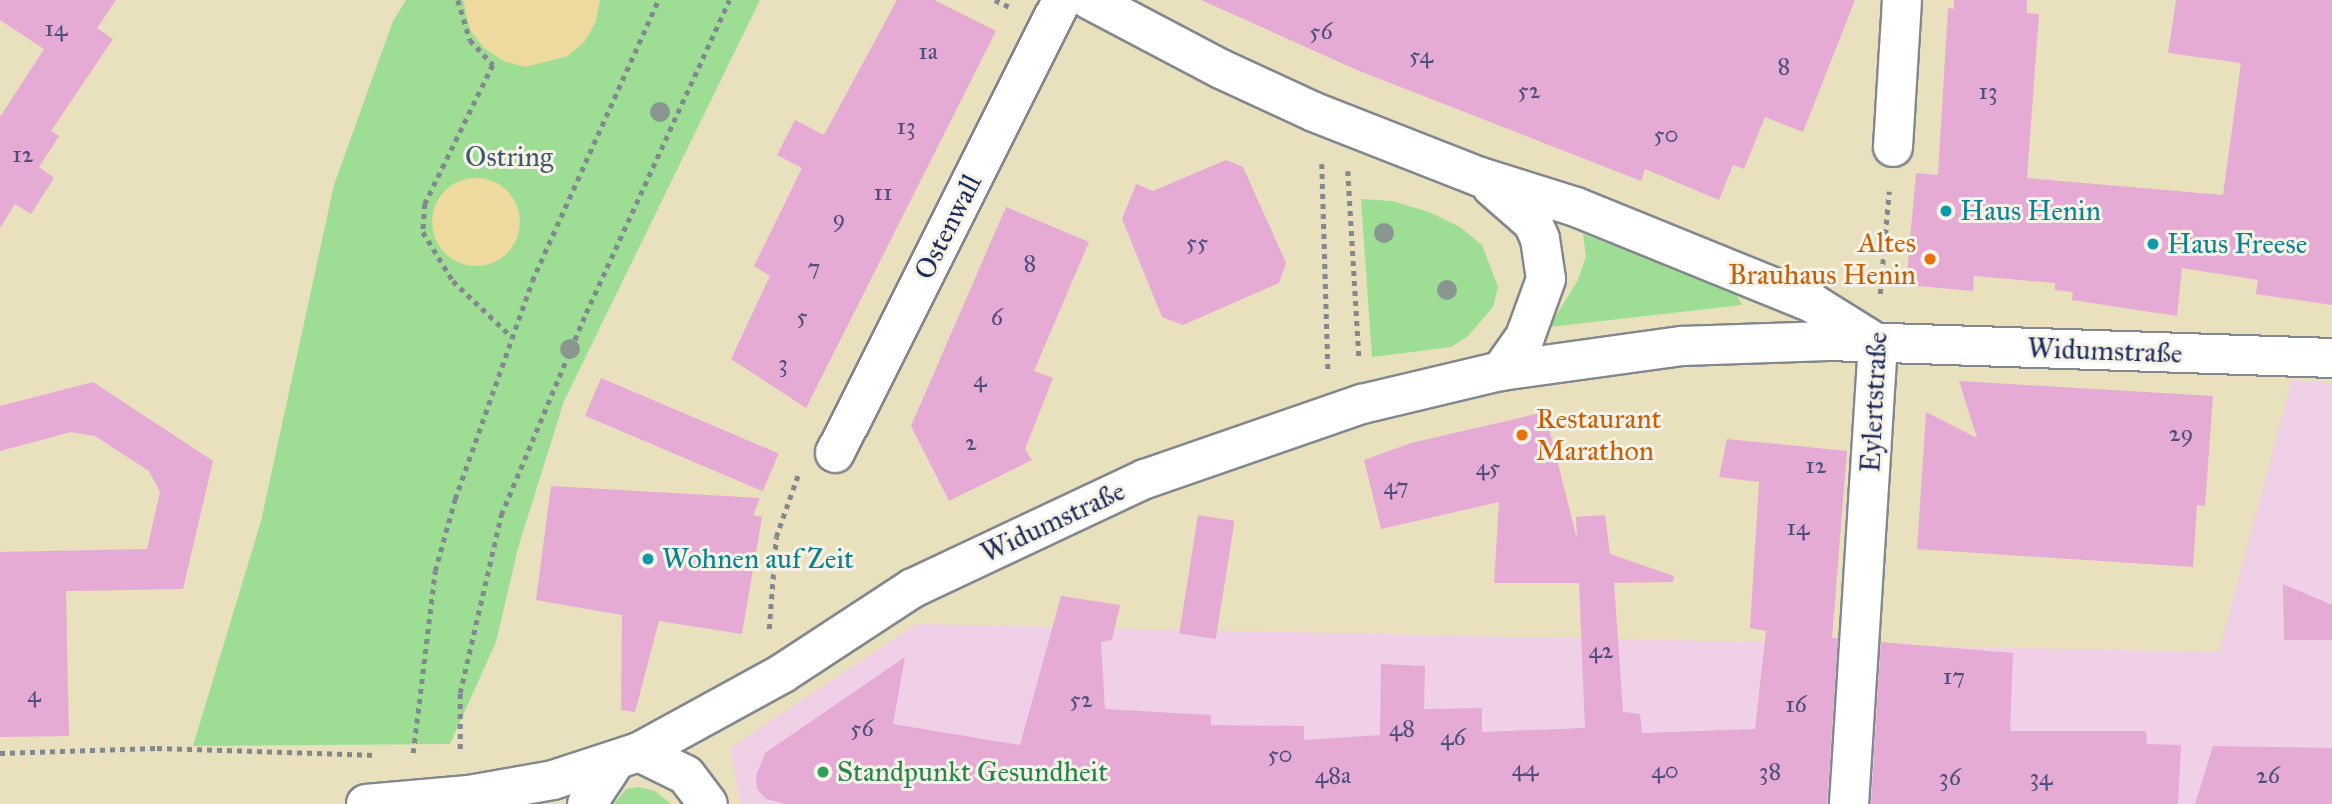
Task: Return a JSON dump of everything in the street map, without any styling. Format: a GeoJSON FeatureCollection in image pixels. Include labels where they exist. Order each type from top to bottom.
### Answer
{"type":"FeatureCollection","features":[{"type":"Feature","properties":{"kind":"street","name":"Ostenwall"},"geometry":{"type":"LineString","coordinates":[[835,453],[1062,0]]}},
{"type":"Feature","properties":{"kind":"street"},"geometry":{"type":"LineString","coordinates":[[1090,0],[1244,80],[1480,177],[1576,207],[1812,303],[1878,344]]}},
{"type":"Feature","properties":{"kind":"street"},"geometry":{"type":"LineString","coordinates":[[1893,147],[1902,0]]}},
{"type":"Feature","properties":{"kind":"street"},"geometry":{"type":"LineString","coordinates":[[1480,177],[1533,223],[1540,239],[1546,279],[1525,337],[1501,371]]}},
{"type":"Feature","properties":{"kind":"street","name":"Widumstraße"},"geometry":{"type":"LineString","coordinates":[[587,804],[628,756],[783,673],[914,588],[1063,515],[1145,479],[1362,404],[1501,371],[1682,346],[1828,341],[2332,358]]}},
{"type":"Feature","properties":{"kind":"street","name":"Eylertstraße"},"geometry":{"type":"LineString","coordinates":[[1849,804],[1878,344]]}},
{"type":"Feature","properties":{"kind":"street"},"geometry":{"type":"LineString","coordinates":[[366,804],[469,795],[553,780],[628,756],[686,775],[708,804]]}},
{"type":"Feature","properties":{"kind":"path"},"geometry":{"type":"LineString","coordinates":[[458,0],[471,40],[494,65],[425,204],[423,232],[453,281],[512,337]]}},
{"type":"Feature","properties":{"kind":"path"},"geometry":{"type":"LineString","coordinates":[[400,755],[425,752],[410,753],[435,571],[512,337],[532,281],[658,0]]}},
{"type":"Feature","properties":{"kind":"path"},"geometry":{"type":"LineString","coordinates":[[458,749],[460,692],[501,516],[586,313],[729,0]]}},
{"type":"Feature","properties":{"kind":"path","name":"Eylertstraße"},"geometry":{"type":"LineString","coordinates":[[1878,344],[1893,147]]}},
{"type":"Feature","properties":{"kind":"path"},"geometry":{"type":"LineString","coordinates":[[1322,153],[1328,367]]}},
{"type":"Feature","properties":{"kind":"path"},"geometry":{"type":"LineString","coordinates":[[1347,160],[1362,404]]}},
{"type":"Feature","properties":{"kind":"path"},"geometry":{"type":"LineString","coordinates":[[783,673],[767,623],[776,537],[796,476],[835,453]]}},
{"type":"Feature","properties":{"kind":"path"},"geometry":{"type":"LineString","coordinates":[[0,753],[157,748],[386,755]]}},
{"type":"Feature","properties":{"kind":"path"},"geometry":{"type":"LineString","coordinates":[[448,750],[469,749]]}},
{"type":"Feature","properties":{"kind":"shaded area"},"geometry":{"type":"Polygon","coordinates":[[[2292,380],[2332,383],[2332,804],[1863,804],[1871,645],[2219,652],[2292,380]]]}},
{"type":"Feature","properties":{"kind":"shaded area"},"geometry":{"type":"Polygon","coordinates":[[[917,624],[1844,644],[1831,804],[741,804],[730,748],[917,624]]]}},
{"type":"Feature","properties":{"kind":"green space","name":"Ostring"},"geometry":{"type":"Polygon","coordinates":[[[406,0],[760,0],[564,401],[518,548],[496,642],[450,744],[193,746],[261,521],[334,185],[393,21],[406,0]]]}},
{"type":"Feature","properties":{"kind":"green space"},"geometry":{"type":"Polygon","coordinates":[[[1361,199],[1392,201],[1429,212],[1460,227],[1482,245],[1498,287],[1493,307],[1468,336],[1451,347],[1372,357],[1361,199]]]}},
{"type":"Feature","properties":{"kind":"green space"},"geometry":{"type":"Polygon","coordinates":[[[1583,234],[1734,290],[1742,305],[1549,327],[1578,280],[1586,256],[1583,234]]]}},
{"type":"Feature","properties":{"kind":"green space"},"geometry":{"type":"Polygon","coordinates":[[[639,787],[655,791],[671,804],[614,804],[626,789],[639,787]]]}},
{"type":"Feature","properties":{"kind":"sand"},"geometry":{"type":"Polygon","coordinates":[[[463,0],[600,0],[596,21],[585,41],[568,56],[525,67],[503,61],[484,48],[470,30],[463,0]]]}},
{"type":"Feature","properties":{"kind":"sand"},"geometry":{"type":"Polygon","coordinates":[[[476,178],[501,185],[513,197],[520,222],[513,247],[501,259],[476,266],[451,259],[439,247],[432,222],[439,197],[451,185],[476,178]]]}},
{"type":"Feature","properties":{"kind":"building"},"geometry":{"type":"Polygon","coordinates":[[[0,0],[116,0],[97,28],[113,39],[51,131],[59,136],[39,167],[54,178],[31,214],[15,204],[0,228],[0,117],[44,49],[0,20],[0,0]]]}},
{"type":"Feature","properties":{"kind":"building"},"geometry":{"type":"Polygon","coordinates":[[[897,0],[934,0],[996,31],[806,408],[731,359],[770,276],[754,266],[802,168],[777,155],[795,120],[824,135],[897,0]]]}},
{"type":"Feature","properties":{"kind":"building"},"geometry":{"type":"Polygon","coordinates":[[[1201,0],[1855,0],[1803,132],[1765,117],[1744,169],[1733,165],[1719,200],[1645,169],[1641,181],[1357,70],[1201,0]]]}},
{"type":"Feature","properties":{"kind":"building"},"geometry":{"type":"Polygon","coordinates":[[[1954,0],[2027,0],[2027,13],[2039,14],[2027,178],[2223,195],[2241,63],[2168,53],[2176,0],[2332,0],[2332,305],[2256,294],[2258,280],[2182,268],[2177,316],[2072,300],[2073,292],[2055,290],[2055,283],[1974,276],[1973,291],[1906,285],[1916,173],[1938,175],[1948,8],[1954,9],[1954,0]]]}},
{"type":"Feature","properties":{"kind":"building"},"geometry":{"type":"Polygon","coordinates":[[[1226,160],[1243,167],[1286,263],[1279,283],[1183,325],[1162,317],[1122,219],[1136,184],[1153,191],[1226,160]]]}},
{"type":"Feature","properties":{"kind":"building"},"geometry":{"type":"Polygon","coordinates":[[[1006,207],[1089,242],[1034,371],[1053,378],[1025,449],[1032,460],[949,501],[911,426],[1006,207]]]}},
{"type":"Feature","properties":{"kind":"building"},"geometry":{"type":"Polygon","coordinates":[[[601,378],[779,453],[763,491],[585,416],[601,378]]]}},
{"type":"Feature","properties":{"kind":"building"},"geometry":{"type":"Polygon","coordinates":[[[1959,381],[2213,396],[2205,506],[2197,505],[2193,567],[1917,549],[1926,412],[1977,438],[1959,381]]]}},
{"type":"Feature","properties":{"kind":"building"},"geometry":{"type":"Polygon","coordinates":[[[93,382],[213,461],[183,589],[66,591],[69,736],[0,737],[0,552],[147,549],[160,492],[149,471],[95,436],[71,432],[0,451],[0,406],[93,382]]]}},
{"type":"Feature","properties":{"kind":"building"},"geometry":{"type":"Polygon","coordinates":[[[1545,412],[1577,539],[1576,517],[1605,515],[1610,554],[1674,576],[1673,582],[1614,583],[1623,712],[1640,714],[1642,733],[1755,729],[1766,631],[1750,628],[1759,482],[1719,477],[1727,439],[1847,451],[1832,638],[1838,638],[1827,804],[786,804],[766,799],[757,789],[756,776],[765,753],[905,657],[893,724],[1020,745],[1061,596],[1120,605],[1112,640],[1101,642],[1105,709],[1211,715],[1211,725],[1304,726],[1304,740],[1380,735],[1381,664],[1425,666],[1424,709],[1482,708],[1482,732],[1585,728],[1579,583],[1494,583],[1499,502],[1381,529],[1364,460],[1411,443],[1545,412]]]}},
{"type":"Feature","properties":{"kind":"building","name":"Wohnen auf Zeit"},"geometry":{"type":"Polygon","coordinates":[[[551,486],[760,498],[753,515],[762,517],[742,634],[659,621],[635,712],[621,710],[622,615],[536,600],[551,486]]]}},
{"type":"Feature","properties":{"kind":"building"},"geometry":{"type":"Polygon","coordinates":[[[1198,515],[1235,521],[1216,639],[1179,634],[1198,515]]]}},
{"type":"Feature","properties":{"kind":"building"},"geometry":{"type":"Polygon","coordinates":[[[2283,584],[2332,605],[2332,640],[2284,640],[2283,584]]]}},
{"type":"Feature","properties":{"kind":"building"},"geometry":{"type":"Polygon","coordinates":[[[1881,642],[2013,653],[2010,731],[2146,731],[2147,744],[2181,745],[2178,804],[1871,804],[1881,642]]]}},
{"type":"Feature","properties":{"kind":"building"},"geometry":{"type":"Polygon","coordinates":[[[2213,746],[2332,748],[2332,804],[2195,804],[2213,746]]]}},
{"type":"Feature","properties":{"kind":"place","name":"Haus Henin"},"geometry":{"type":"Point","coordinates":[1946,211]}},
{"type":"Feature","properties":{"kind":"place","name":"Haus Freese"},"geometry":{"type":"Point","coordinates":[2153,244]}},
{"type":"Feature","properties":{"kind":"place","name":"Altes Brauhaus Henin"},"geometry":{"type":"Point","coordinates":[1930,259]}},
{"type":"Feature","properties":{"kind":"place","name":"Restaurant Marathon"},"geometry":{"type":"Point","coordinates":[1522,435]}},
{"type":"Feature","properties":{"kind":"place","name":"Wohnen auf Zeit"},"geometry":{"type":"Point","coordinates":[648,559]}},
{"type":"Feature","properties":{"kind":"place","name":"Standpunkt Gesundheit"},"geometry":{"type":"Point","coordinates":[823,772]}}]}
